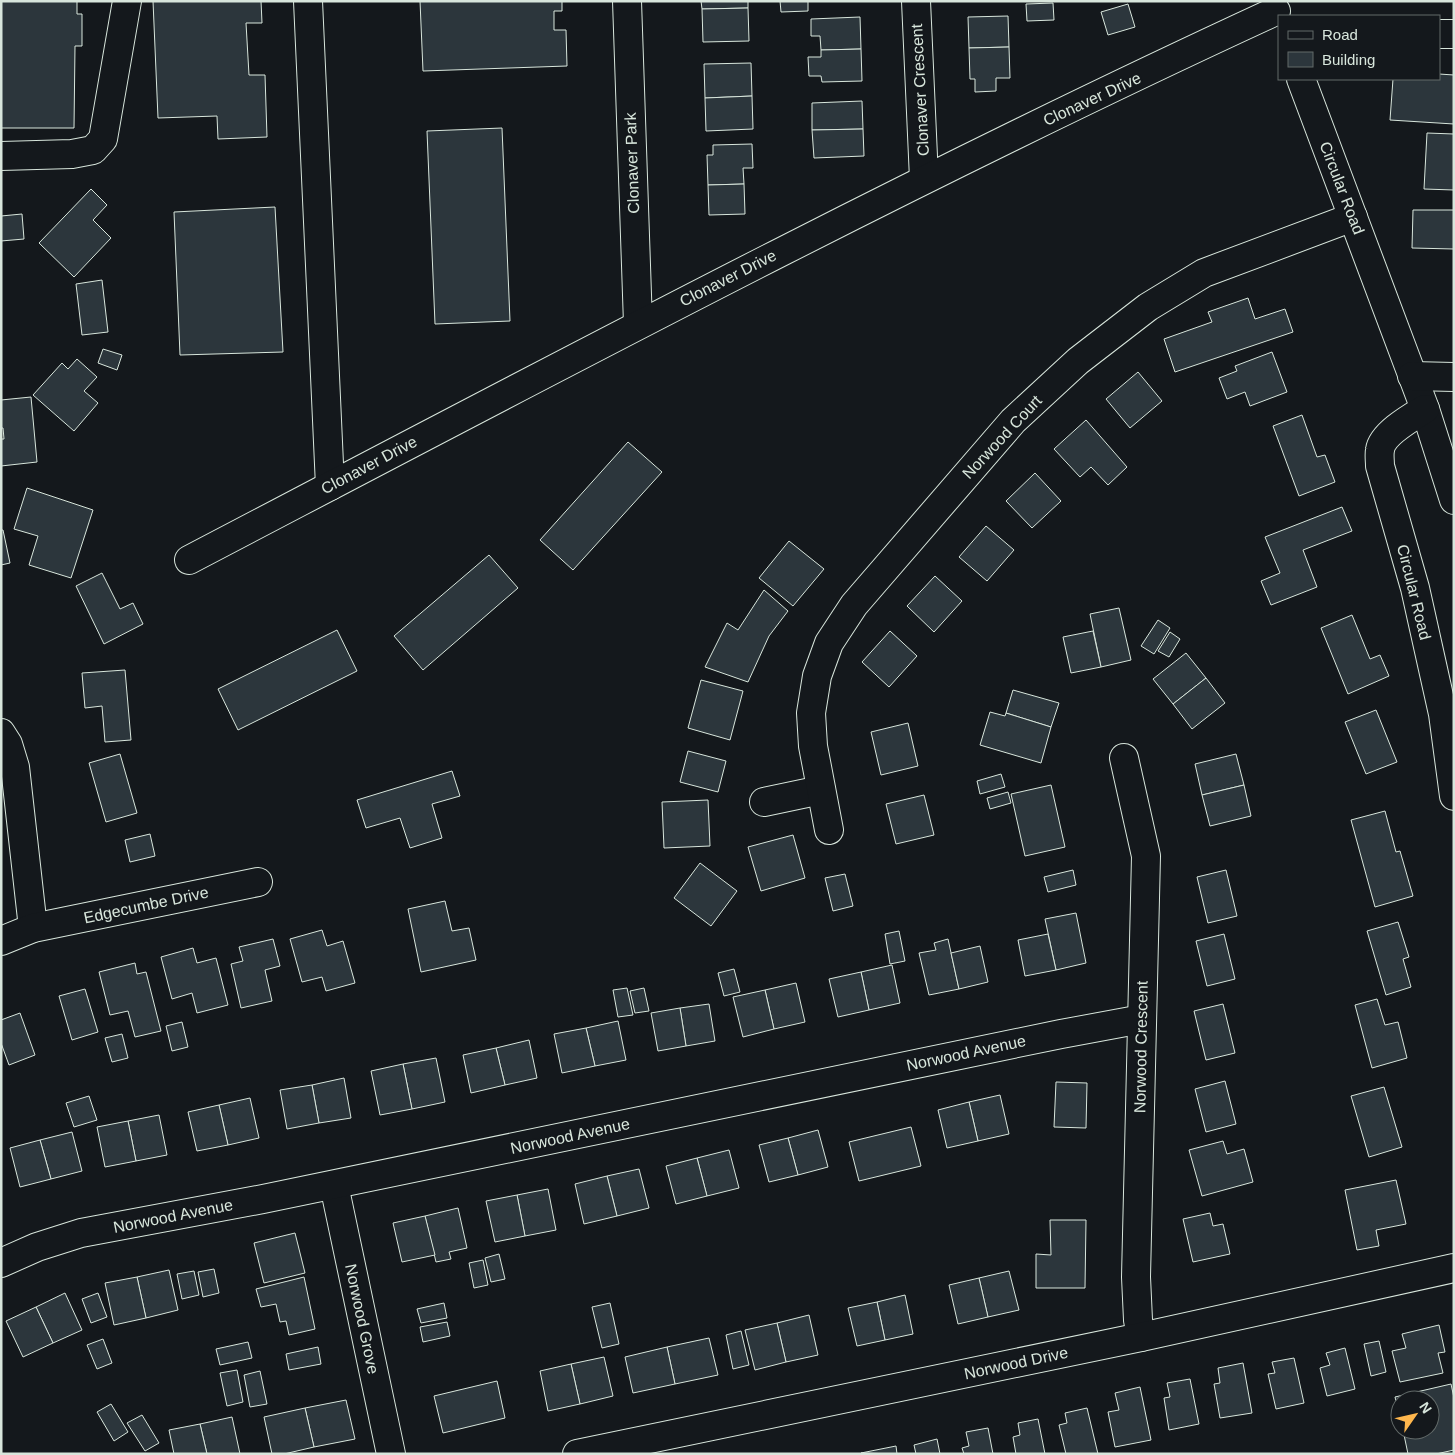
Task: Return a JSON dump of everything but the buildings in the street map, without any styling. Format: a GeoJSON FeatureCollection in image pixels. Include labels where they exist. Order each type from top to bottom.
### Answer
{"type":"FeatureCollection","features":[{"type":"Feature","properties":{"kind":"street"},"geometry":{"type":"LineString","coordinates":[[1,156],[72,154],[93,150],[103,139],[127,1]]}},
{"type":"Feature","properties":{"kind":"street"},"geometry":{"type":"LineString","coordinates":[[308,1],[330,486]]}},
{"type":"Feature","properties":{"kind":"street","name":"Clonaver Park"},"geometry":{"type":"LineString","coordinates":[[627,1],[638,324]]}},
{"type":"Feature","properties":{"kind":"street","name":"Clonaver Crescent"},"geometry":{"type":"LineString","coordinates":[[916,1],[924,179]]}},
{"type":"Feature","properties":{"kind":"street","name":"Clonaver Drive"},"geometry":{"type":"LineString","coordinates":[[189,560],[638,324],[924,179],[1276,11]]}},
{"type":"Feature","properties":{"kind":"street"},"geometry":{"type":"LineString","coordinates":[[1440,34],[1454,34]]}},
{"type":"Feature","properties":{"kind":"street","name":"Circular Road"},"geometry":{"type":"LineString","coordinates":[[1301,80],[1425,410],[1454,500]]}},
{"type":"Feature","properties":{"kind":"street","name":"Norwood Court"},"geometry":{"type":"LineString","coordinates":[[829,830],[813,746],[811,713],[816,676],[829,643],[854,605],[1013,421],[1078,361],[1148,308],[1204,273],[1353,217]]}},
{"type":"Feature","properties":{"kind":"street"},"geometry":{"type":"LineString","coordinates":[[1412,376],[1454,377]]}},
{"type":"Feature","properties":{"kind":"street","name":"Circular Road"},"geometry":{"type":"LineString","coordinates":[[1425,410],[1405,421],[1389,435],[1380,448],[1380,466],[1416,588],[1443,714],[1454,796]]}},
{"type":"Feature","properties":{"kind":"street"},"geometry":{"type":"LineString","coordinates":[[1,733],[8,744],[15,767],[33,928]]}},
{"type":"Feature","properties":{"kind":"street","name":"Norwood Crescent"},"geometry":{"type":"LineString","coordinates":[[1124,758],[1146,856],[1136,1277],[1138,1320],[1141,1337]]}},
{"type":"Feature","properties":{"kind":"street"},"geometry":{"type":"LineString","coordinates":[[764,802],[821,790]]}},
{"type":"Feature","properties":{"kind":"street","name":"Edgecumbe Drive"},"geometry":{"type":"LineString","coordinates":[[1,940],[33,928],[258,882]]}},
{"type":"Feature","properties":{"kind":"street","name":"Norwood Avenue"},"geometry":{"type":"LineString","coordinates":[[1,1263],[37,1246],[81,1233],[334,1185],[1061,1034],[1142,1019]]}},
{"type":"Feature","properties":{"kind":"street","name":"Norwood Grove"},"geometry":{"type":"LineString","coordinates":[[334,1185],[391,1454]]}},
{"type":"Feature","properties":{"kind":"street"},"geometry":{"type":"LineString","coordinates":[[1454,1255],[1454,1268]]}},
{"type":"Feature","properties":{"kind":"street","name":"Norwood Drive"},"geometry":{"type":"LineString","coordinates":[[577,1454],[1141,1337],[1454,1268]]}}]}
